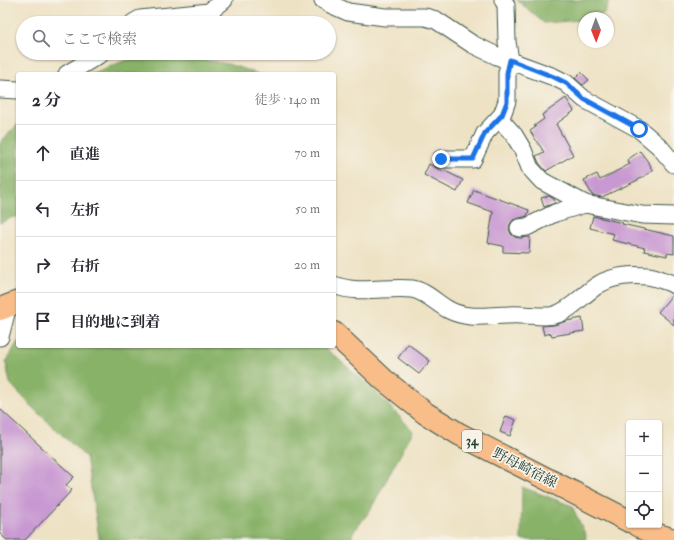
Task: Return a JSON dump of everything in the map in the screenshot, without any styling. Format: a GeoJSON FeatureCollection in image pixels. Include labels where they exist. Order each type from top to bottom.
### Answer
{"type":"FeatureCollection","features":[{"type":"Feature","properties":{"kind":"main road","name":"野母崎宿線"},"geometry":{"type":"LineString","coordinates":[[336,334],[384,380],[425,413],[465,437],[626,519]]}},
{"type":"Feature","properties":{"kind":"street"},"geometry":{"type":"LineString","coordinates":[[170,16],[209,12],[224,0]]}},
{"type":"Feature","properties":{"kind":"street"},"geometry":{"type":"LineString","coordinates":[[323,0],[348,12],[384,17],[425,17],[436,20],[472,44],[497,56],[554,77],[566,83],[584,99],[639,129],[659,146],[674,164]]}},
{"type":"Feature","properties":{"kind":"street"},"geometry":{"type":"LineString","coordinates":[[441,159],[473,159],[485,133],[502,115],[507,102],[507,73],[510,60],[507,42],[506,5],[503,0]]}},
{"type":"Feature","properties":{"kind":"street"},"geometry":{"type":"LineString","coordinates":[[70,72],[90,60]]}},
{"type":"Feature","properties":{"kind":"street"},"geometry":{"type":"LineString","coordinates":[[0,89],[16,90]]}},
{"type":"Feature","properties":{"kind":"street"},"geometry":{"type":"LineString","coordinates":[[499,118],[514,135],[523,150],[530,168],[542,181],[584,204],[642,215],[674,216]]}},
{"type":"Feature","properties":{"kind":"street"},"geometry":{"type":"LineString","coordinates":[[519,228],[527,227],[555,213],[584,204]]}},
{"type":"Feature","properties":{"kind":"street"},"geometry":{"type":"LineString","coordinates":[[642,276],[652,271],[674,274]]}},
{"type":"Feature","properties":{"kind":"street"},"geometry":{"type":"LineString","coordinates":[[336,286],[341,288],[358,289],[413,289],[423,293],[449,310],[461,315],[484,317],[508,315],[554,315],[567,309],[601,282],[611,278],[625,276],[649,276],[674,285]]}},
{"type":"Feature","properties":{"kind":"street"},"geometry":{"type":"LineString","coordinates":[[0,338],[9,305]]}},
{"type":"Feature","properties":{"kind":"green space"},"geometry":{"type":"Polygon","coordinates":[[[517,0],[609,0],[605,12],[578,12],[578,20],[544,23],[517,0]]]}},
{"type":"Feature","properties":{"kind":"green space"},"geometry":{"type":"Polygon","coordinates":[[[204,60],[228,64],[253,72],[95,72],[124,61],[204,60]]]}},
{"type":"Feature","properties":{"kind":"green space"},"geometry":{"type":"Polygon","coordinates":[[[16,126],[16,217],[0,223],[0,143],[16,126]]]}},
{"type":"Feature","properties":{"kind":"green space"},"geometry":{"type":"Polygon","coordinates":[[[16,345],[16,348],[325,348],[374,390],[413,431],[369,512],[352,534],[352,540],[99,540],[86,457],[35,410],[10,383],[6,363],[16,345]]]}},
{"type":"Feature","properties":{"kind":"green space"},"geometry":{"type":"Polygon","coordinates":[[[522,487],[572,506],[586,536],[585,540],[521,540],[522,487]]]}},
{"type":"Feature","properties":{"kind":"building"},"geometry":{"type":"Polygon","coordinates":[[[581,72],[589,80],[583,85],[575,78],[581,72]]]}},
{"type":"Feature","properties":{"kind":"building"},"geometry":{"type":"Polygon","coordinates":[[[566,98],[574,111],[556,124],[573,155],[546,171],[539,163],[536,156],[544,152],[530,131],[544,119],[542,115],[566,98]]]}},
{"type":"Feature","properties":{"kind":"building"},"geometry":{"type":"Polygon","coordinates":[[[640,151],[653,170],[640,179],[602,197],[592,195],[584,180],[597,174],[600,180],[630,164],[627,160],[640,151]]]}},
{"type":"Feature","properties":{"kind":"building"},"geometry":{"type":"Polygon","coordinates":[[[429,164],[463,180],[457,192],[424,175],[429,164]]]}},
{"type":"Feature","properties":{"kind":"building"},"geometry":{"type":"Polygon","coordinates":[[[474,190],[529,210],[527,216],[513,220],[509,229],[511,234],[515,237],[530,237],[529,253],[503,252],[503,246],[488,243],[493,212],[468,203],[474,190]]]}},
{"type":"Feature","properties":{"kind":"building"},"geometry":{"type":"Polygon","coordinates":[[[549,196],[554,199],[555,203],[544,207],[541,198],[549,196]]]}},
{"type":"Feature","properties":{"kind":"building"},"geometry":{"type":"Polygon","coordinates":[[[593,216],[674,236],[674,254],[667,253],[667,256],[644,251],[645,248],[612,240],[614,234],[590,228],[593,216]]]}},
{"type":"Feature","properties":{"kind":"building"},"geometry":{"type":"Polygon","coordinates":[[[672,295],[674,295],[674,325],[658,312],[672,295]]]}},
{"type":"Feature","properties":{"kind":"building"},"geometry":{"type":"Polygon","coordinates":[[[582,318],[584,331],[552,336],[551,333],[544,335],[542,326],[554,325],[582,318]]]}},
{"type":"Feature","properties":{"kind":"building"},"geometry":{"type":"Polygon","coordinates":[[[408,344],[430,361],[419,374],[398,358],[408,344]]]}},
{"type":"Feature","properties":{"kind":"building"},"geometry":{"type":"Polygon","coordinates":[[[0,409],[74,477],[66,485],[72,490],[25,540],[7,540],[0,534],[0,409]]]}},
{"type":"Feature","properties":{"kind":"building"},"geometry":{"type":"Polygon","coordinates":[[[506,416],[516,420],[510,436],[500,432],[506,416]]]}},
{"type":"Feature","properties":{"kind":"route"},"geometry":{"type":"LineString","coordinates":[[441,159],[473,159],[485,133],[502,115],[507,102],[507,73],[510,60],[566,83],[584,99],[639,129]]}}]}
